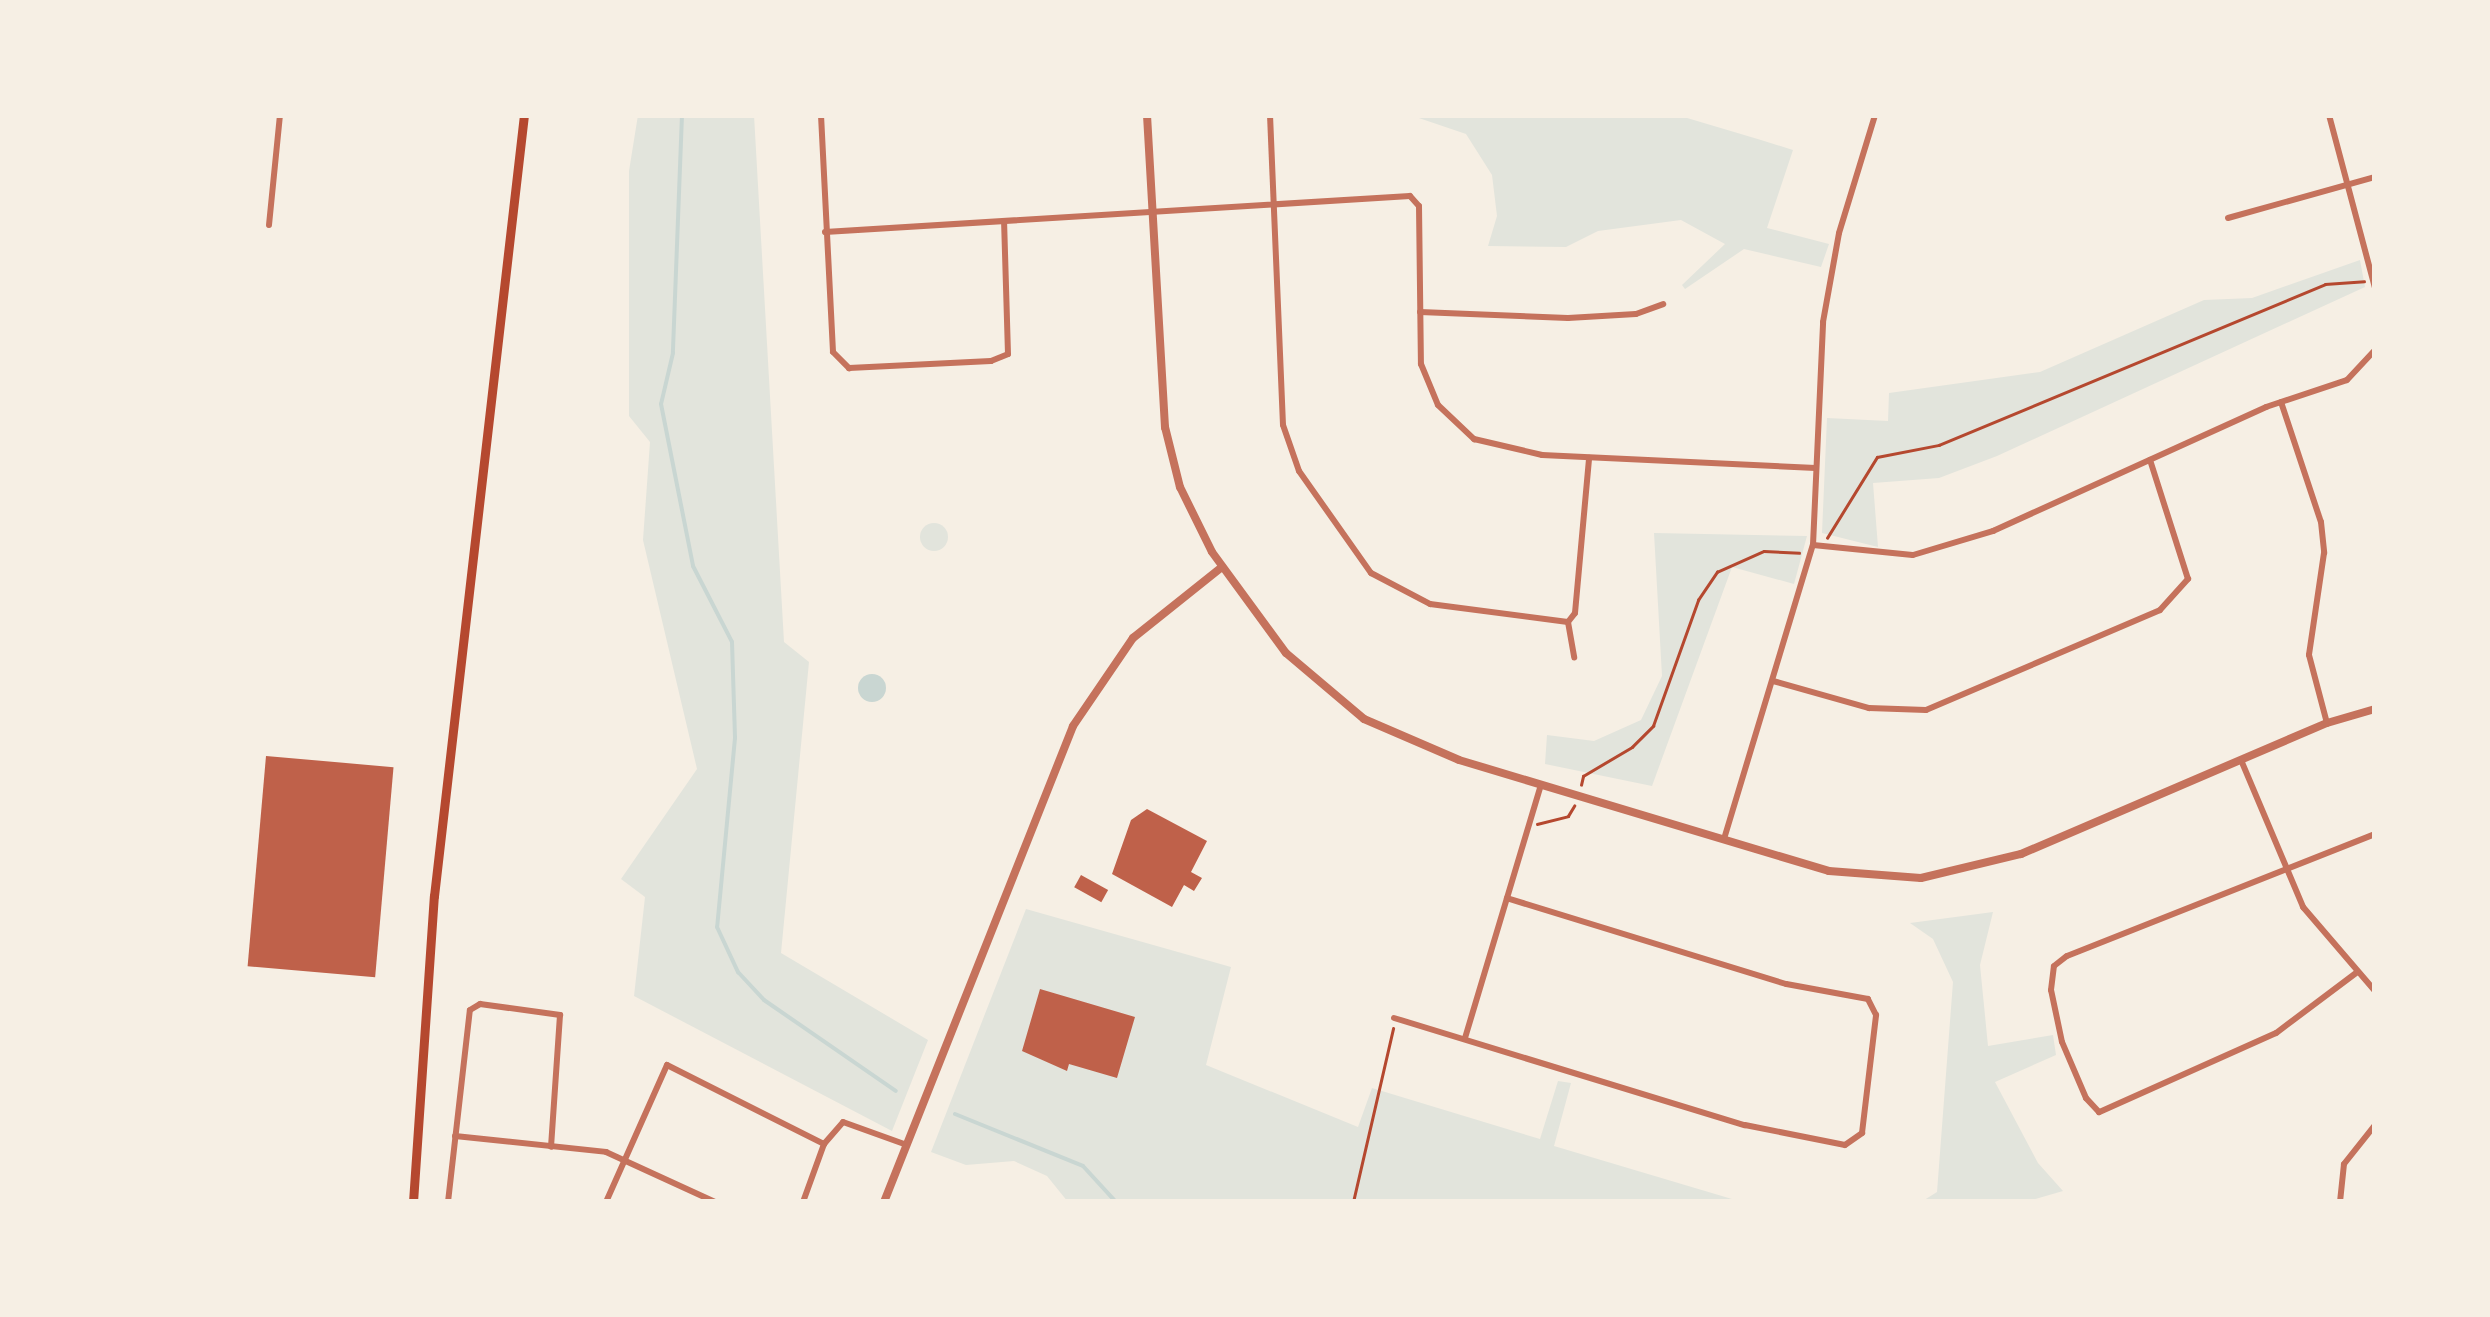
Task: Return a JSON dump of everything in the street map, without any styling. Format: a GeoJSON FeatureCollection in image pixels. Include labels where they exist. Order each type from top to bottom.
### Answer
{"type":"FeatureCollection","features":[{"type":"Feature","properties":{"kind":"main road"},"geometry":{"type":"LineString","coordinates":[[414,1202],[434,896],[524,115]]}},
{"type":"Feature","properties":{"kind":"street"},"geometry":{"type":"LineString","coordinates":[[269,225],[280,115]]}},
{"type":"Feature","properties":{"kind":"street"},"geometry":{"type":"LineString","coordinates":[[821,115],[833,352],[849,368],[991,361],[1008,354],[1004,221]]}},
{"type":"Feature","properties":{"kind":"street"},"geometry":{"type":"LineString","coordinates":[[1147,115],[1171,459],[1189,508],[1222,567],[1299,666],[1364,719],[1428,749],[1540,785],[1724,840],[1874,878],[1956,874],[2021,854],[2327,723],[2375,709]]}},
{"type":"Feature","properties":{"kind":"street"},"geometry":{"type":"LineString","coordinates":[[1270,115],[1270,208],[1283,425],[1298,471],[1372,573],[1405,595],[1568,622]]}},
{"type":"Feature","properties":{"kind":"street"},"geometry":{"type":"LineString","coordinates":[[1724,840],[1813,544],[1828,286],[1875,115]]}},
{"type":"Feature","properties":{"kind":"street"},"geometry":{"type":"LineString","coordinates":[[2329,115],[2375,288]]}},
{"type":"Feature","properties":{"kind":"street"},"geometry":{"type":"LineString","coordinates":[[2228,218],[2375,177]]}},
{"type":"Feature","properties":{"kind":"street"},"geometry":{"type":"LineString","coordinates":[[825,232],[1414,198],[1427,384],[1456,425],[1489,447],[1589,458],[1816,468]]}},
{"type":"Feature","properties":{"kind":"street"},"geometry":{"type":"LineString","coordinates":[[1420,312],[1568,318],[1636,314],[1664,304]]}},
{"type":"Feature","properties":{"kind":"street"},"geometry":{"type":"LineString","coordinates":[[1813,544],[1912,556],[1993,531],[2281,402],[2347,380],[2375,350]]}},
{"type":"Feature","properties":{"kind":"street"},"geometry":{"type":"LineString","coordinates":[[2281,402],[2321,522],[2324,553],[2309,655],[2327,723]]}},
{"type":"Feature","properties":{"kind":"street"},"geometry":{"type":"LineString","coordinates":[[1574,657],[1568,622],[1576,612],[1589,458]]}},
{"type":"Feature","properties":{"kind":"street"},"geometry":{"type":"LineString","coordinates":[[1773,680],[1869,708],[1926,710],[2160,610],[2188,579],[2150,460]]}},
{"type":"Feature","properties":{"kind":"street"},"geometry":{"type":"LineString","coordinates":[[884,1202],[1080,713],[1134,638],[1222,567]]}},
{"type":"Feature","properties":{"kind":"street"},"geometry":{"type":"LineString","coordinates":[[2241,760],[2286,869],[2318,930],[2375,992]]}},
{"type":"Feature","properties":{"kind":"street"},"geometry":{"type":"LineString","coordinates":[[1465,1038],[1540,785]]}},
{"type":"Feature","properties":{"kind":"street"},"geometry":{"type":"LineString","coordinates":[[2356,972],[2255,1045],[2144,1090],[2110,1111],[2099,1112],[2086,1098],[2060,1037],[2051,990],[2054,966],[2375,834]]}},
{"type":"Feature","properties":{"kind":"street"},"geometry":{"type":"LineString","coordinates":[[1396,1018],[1745,1125],[1845,1144],[1855,1142],[1866,1123],[1876,1015],[1868,999],[1786,984],[1508,898]]}},
{"type":"Feature","properties":{"kind":"street"},"geometry":{"type":"LineString","coordinates":[[448,1202],[470,1010],[480,1004],[554,1010],[564,1022],[551,1146]]}},
{"type":"Feature","properties":{"kind":"street"},"geometry":{"type":"LineString","coordinates":[[606,1202],[667,1065],[824,1144]]}},
{"type":"Feature","properties":{"kind":"street"},"geometry":{"type":"LineString","coordinates":[[803,1202],[824,1144],[843,1122],[906,1146]]}},
{"type":"Feature","properties":{"kind":"street"},"geometry":{"type":"LineString","coordinates":[[2340,1202],[2344,1164],[2375,1125]]}},
{"type":"Feature","properties":{"kind":"street"},"geometry":{"type":"LineString","coordinates":[[455,1136],[602,1152],[715,1202]]}},
{"type":"Feature","properties":{"kind":"path"},"geometry":{"type":"LineString","coordinates":[[1826,539],[1877,457],[1939,445],[2325,284],[2366,282]]}},
{"type":"Feature","properties":{"kind":"path"},"geometry":{"type":"LineString","coordinates":[[1580,785],[1583,776],[1632,747],[1653,726],[1698,600],[1717,572],[1764,552],[1801,553]]}},
{"type":"Feature","properties":{"kind":"path"},"geometry":{"type":"LineString","coordinates":[[1529,824],[1568,816],[1574,806]]}},
{"type":"Feature","properties":{"kind":"path"},"geometry":{"type":"LineString","coordinates":[[1353,1202],[1370,1146],[1373,1094],[1396,1018]]}},
{"type":"Feature","properties":{"kind":"shaded area"},"geometry":{"type":"Polygon","coordinates":[[[638,115],[754,115],[784,642],[809,662],[781,953],[928,1040],[892,1131],[634,996],[645,897],[621,879],[697,769],[643,540],[650,442],[629,416],[629,171],[638,115]]]}},
{"type":"Feature","properties":{"kind":"shaded area"},"geometry":{"type":"Polygon","coordinates":[[[1410,115],[1677,115],[1761,140],[1793,150],[1767,228],[1829,244],[1821,267],[1744,249],[1685,289],[1682,285],[1725,244],[1681,220],[1598,231],[1566,247],[1488,246],[1497,216],[1492,175],[1466,134],[1410,115]]]}},
{"type":"Feature","properties":{"kind":"shaded area"},"geometry":{"type":"Polygon","coordinates":[[[2360,260],[2365,287],[1997,456],[1939,478],[1873,483],[1878,547],[1822,533],[1827,418],[1888,421],[1889,393],[2040,372],[2204,300],[2252,298],[2360,260]]]}},
{"type":"Feature","properties":{"kind":"shaded area"},"geometry":{"type":"Polygon","coordinates":[[[934,523],[944,527],[948,537],[944,547],[934,551],[924,547],[920,537],[924,527],[934,523]]]}},
{"type":"Feature","properties":{"kind":"shaded area"},"geometry":{"type":"Polygon","coordinates":[[[1654,533],[1807,536],[1794,584],[1732,567],[1652,786],[1545,764],[1547,735],[1594,741],[1641,720],[1662,676],[1654,533]]]}},
{"type":"Feature","properties":{"kind":"shaded area"},"geometry":{"type":"Polygon","coordinates":[[[872,674],[882,678],[886,688],[882,698],[872,702],[862,698],[858,688],[862,678],[872,674]]]}},
{"type":"Feature","properties":{"kind":"shaded area"},"geometry":{"type":"Polygon","coordinates":[[[1026,909],[1231,967],[1206,1065],[1358,1127],[1372,1088],[1540,1139],[1558,1081],[1571,1083],[1554,1146],[1742,1202],[1068,1202],[1047,1176],[1014,1161],[966,1165],[931,1152],[1026,909]]]}},
{"type":"Feature","properties":{"kind":"shaded area"},"geometry":{"type":"Polygon","coordinates":[[[1993,912],[1980,965],[1988,1046],[2053,1035],[2056,1055],[1995,1082],[2038,1163],[2063,1191],[2025,1202],[1921,1202],[1937,1192],[1953,982],[1933,939],[1910,923],[1993,912]]]}},
{"type":"Feature","properties":{"kind":"building"},"geometry":{"type":"Polygon","coordinates":[[[266,756],[394,767],[375,977],[248,966],[266,756]]]}},
{"type":"Feature","properties":{"kind":"building"},"geometry":{"type":"Polygon","coordinates":[[[1147,809],[1207,841],[1191,872],[1202,878],[1194,891],[1184,885],[1172,907],[1112,874],[1131,820],[1147,809]]]}},
{"type":"Feature","properties":{"kind":"building"},"geometry":{"type":"Polygon","coordinates":[[[1081,875],[1108,890],[1101,902],[1074,887],[1081,875]]]}},
{"type":"Feature","properties":{"kind":"building"},"geometry":{"type":"Polygon","coordinates":[[[1040,989],[1135,1017],[1117,1078],[1069,1064],[1067,1071],[1022,1051],[1040,989]]]}},
{"type":"Feature","properties":{"kind":"waterway"},"geometry":{"type":"LineString","coordinates":[[682,115],[673,353],[661,404],[693,566],[732,642],[735,738],[717,927],[738,972],[764,1000],[896,1091]]}},
{"type":"Feature","properties":{"kind":"waterway"},"geometry":{"type":"LineString","coordinates":[[955,1114],[1083,1166],[1116,1202]]}}]}
